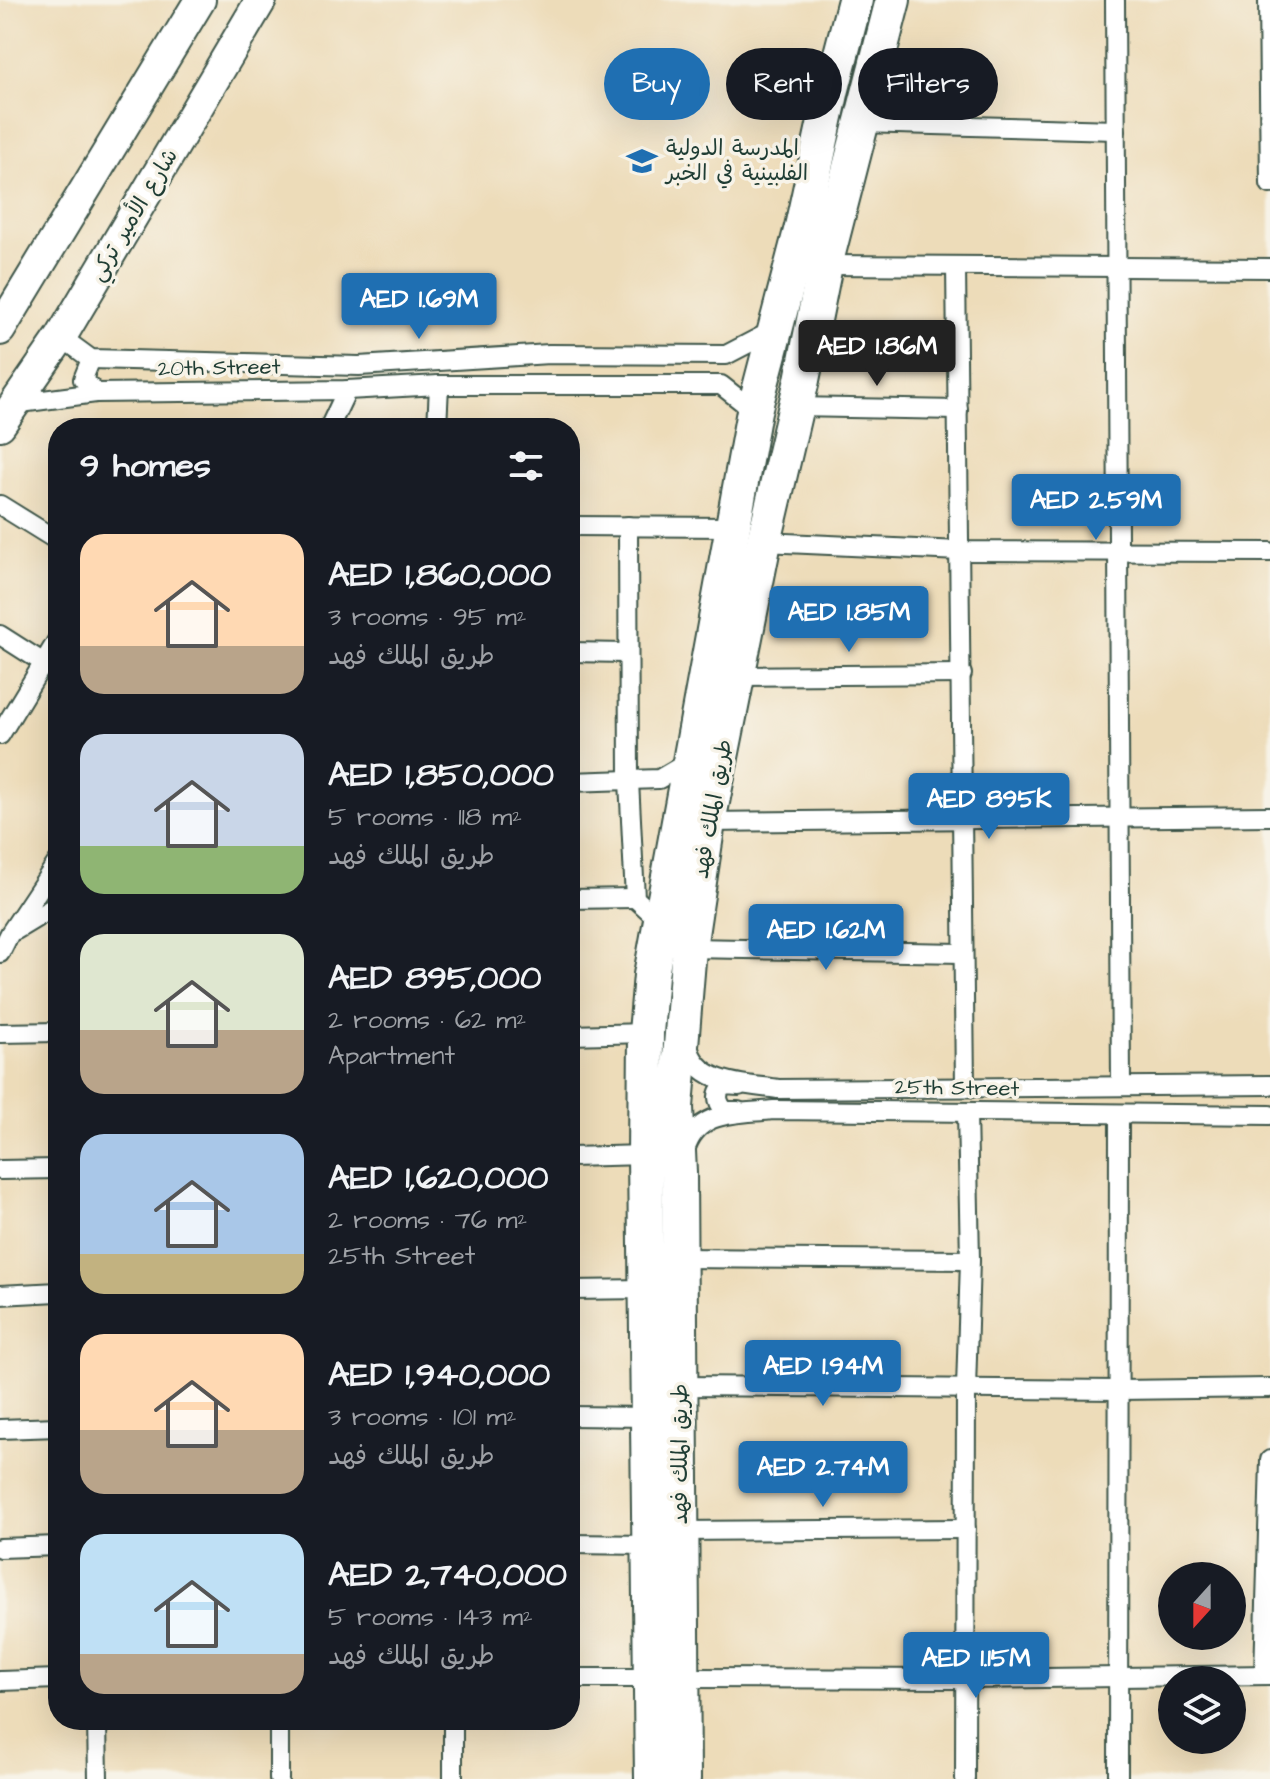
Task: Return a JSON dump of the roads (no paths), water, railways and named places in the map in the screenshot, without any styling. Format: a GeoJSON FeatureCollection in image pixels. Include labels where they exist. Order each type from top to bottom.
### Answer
{"type":"FeatureCollection","features":[{"type":"Feature","properties":{"kind":"highway","name":"طريق الملك فهد"},"geometry":{"type":"LineString","coordinates":[[665,1538],[648,1417],[645,1155],[646,1033],[651,975],[754,411],[802,227],[855,0]]}},
{"type":"Feature","properties":{"kind":"highway","name":"طريق الملك فهد"},"geometry":{"type":"LineString","coordinates":[[652,1779],[666,1678],[665,1538],[680,1386],[676,1107],[689,948],[708,822],[764,542],[825,265],[893,0]]}},
{"type":"Feature","properties":{"kind":"highway","name":"طريق الملك فهد"},"geometry":{"type":"LineString","coordinates":[[666,1678],[683,1779]]}},
{"type":"Feature","properties":{"kind":"main road"},"geometry":{"type":"LineString","coordinates":[[0,330],[200,0]]}},
{"type":"Feature","properties":{"kind":"main road","name":"شارع الأمير تركي"},"geometry":{"type":"LineString","coordinates":[[6,415],[61,337],[261,0]]}},
{"type":"Feature","properties":{"kind":"street"},"geometry":{"type":"LineString","coordinates":[[1115,0],[1121,1085]]}},
{"type":"Feature","properties":{"kind":"street"},"geometry":{"type":"LineString","coordinates":[[1268,0],[1270,184]]}},
{"type":"Feature","properties":{"kind":"street"},"geometry":{"type":"LineString","coordinates":[[859,123],[1116,130]]}},
{"type":"Feature","properties":{"kind":"street"},"geometry":{"type":"LineString","coordinates":[[825,265],[1270,268]]}},
{"type":"Feature","properties":{"kind":"street"},"geometry":{"type":"LineString","coordinates":[[956,266],[965,1086]]}},
{"type":"Feature","properties":{"kind":"street","name":"20th Street"},"geometry":{"type":"LineString","coordinates":[[91,359],[359,366],[549,354],[726,355],[774,330]]}},
{"type":"Feature","properties":{"kind":"street"},"geometry":{"type":"LineString","coordinates":[[61,337],[91,359],[83,379],[96,393]]}},
{"type":"Feature","properties":{"kind":"street"},"geometry":{"type":"LineString","coordinates":[[726,355],[721,385],[754,411]]}},
{"type":"Feature","properties":{"kind":"street"},"geometry":{"type":"LineString","coordinates":[[437,418],[439,385]]}},
{"type":"Feature","properties":{"kind":"street","name":"20th Street"},"geometry":{"type":"LineString","coordinates":[[6,415],[96,393],[347,390],[439,385],[721,385]]}},
{"type":"Feature","properties":{"kind":"street"},"geometry":{"type":"LineString","coordinates":[[334,418],[347,390]]}},
{"type":"Feature","properties":{"kind":"street"},"geometry":{"type":"LineString","coordinates":[[795,407],[958,410]]}},
{"type":"Feature","properties":{"kind":"street"},"geometry":{"type":"LineString","coordinates":[[0,505],[48,535]]}},
{"type":"Feature","properties":{"kind":"street"},"geometry":{"type":"LineString","coordinates":[[580,526],[733,527]]}},
{"type":"Feature","properties":{"kind":"street"},"geometry":{"type":"LineString","coordinates":[[628,526],[626,653],[635,898]]}},
{"type":"Feature","properties":{"kind":"street"},"geometry":{"type":"LineString","coordinates":[[764,542],[960,551],[1270,552]]}},
{"type":"Feature","properties":{"kind":"street"},"geometry":{"type":"LineString","coordinates":[[0,635],[48,665]]}},
{"type":"Feature","properties":{"kind":"street"},"geometry":{"type":"LineString","coordinates":[[580,652],[626,653]]}},
{"type":"Feature","properties":{"kind":"street"},"geometry":{"type":"LineString","coordinates":[[0,735],[48,671]]}},
{"type":"Feature","properties":{"kind":"street"},"geometry":{"type":"LineString","coordinates":[[737,676],[962,674]]}},
{"type":"Feature","properties":{"kind":"street"},"geometry":{"type":"LineString","coordinates":[[580,782],[659,779],[688,762]]}},
{"type":"Feature","properties":{"kind":"street"},"geometry":{"type":"LineString","coordinates":[[708,822],[1270,816]]}},
{"type":"Feature","properties":{"kind":"street"},"geometry":{"type":"LineString","coordinates":[[0,953],[5,930],[48,874]]}},
{"type":"Feature","properties":{"kind":"street"},"geometry":{"type":"LineString","coordinates":[[580,899],[635,898],[660,921]]}},
{"type":"Feature","properties":{"kind":"street"},"geometry":{"type":"LineString","coordinates":[[5,930],[48,910]]}},
{"type":"Feature","properties":{"kind":"street"},"geometry":{"type":"LineString","coordinates":[[689,948],[962,953]]}},
{"type":"Feature","properties":{"kind":"street","name":"25th Street"},"geometry":{"type":"LineString","coordinates":[[684,1025],[690,1057],[699,1069],[713,1076],[778,1089],[1270,1085]]}},
{"type":"Feature","properties":{"kind":"street"},"geometry":{"type":"LineString","coordinates":[[0,1033],[48,1032]]}},
{"type":"Feature","properties":{"kind":"street"},"geometry":{"type":"LineString","coordinates":[[580,1035],[646,1033]]}},
{"type":"Feature","properties":{"kind":"street"},"geometry":{"type":"LineString","coordinates":[[774,1110],[725,1111],[720,1105],[719,1091],[724,1085],[778,1089]]}},
{"type":"Feature","properties":{"kind":"street","name":"25th Street"},"geometry":{"type":"LineString","coordinates":[[679,1173],[689,1138],[703,1122],[729,1115],[774,1110],[1270,1115]]}},
{"type":"Feature","properties":{"kind":"street"},"geometry":{"type":"LineString","coordinates":[[965,1779],[966,1389],[970,1260],[967,1112]]}},
{"type":"Feature","properties":{"kind":"street"},"geometry":{"type":"LineString","coordinates":[[1118,1779],[1119,1114]]}},
{"type":"Feature","properties":{"kind":"street"},"geometry":{"type":"LineString","coordinates":[[580,1157],[645,1155]]}},
{"type":"Feature","properties":{"kind":"street"},"geometry":{"type":"LineString","coordinates":[[0,1170],[48,1169]]}},
{"type":"Feature","properties":{"kind":"street"},"geometry":{"type":"LineString","coordinates":[[678,1258],[970,1260]]}},
{"type":"Feature","properties":{"kind":"street"},"geometry":{"type":"LineString","coordinates":[[580,1290],[647,1289]]}},
{"type":"Feature","properties":{"kind":"street"},"geometry":{"type":"LineString","coordinates":[[0,1295],[48,1293]]}},
{"type":"Feature","properties":{"kind":"street"},"geometry":{"type":"LineString","coordinates":[[680,1386],[1119,1390],[1270,1388]]}},
{"type":"Feature","properties":{"kind":"street"},"geometry":{"type":"LineString","coordinates":[[580,1416],[648,1417]]}},
{"type":"Feature","properties":{"kind":"street"},"geometry":{"type":"LineString","coordinates":[[0,1429],[48,1427]]}},
{"type":"Feature","properties":{"kind":"street"},"geometry":{"type":"LineString","coordinates":[[580,1678],[965,1679],[1267,1675],[1270,1460]]}},
{"type":"Feature","properties":{"kind":"street"},"geometry":{"type":"LineString","coordinates":[[580,1543],[966,1529]]}},
{"type":"Feature","properties":{"kind":"street"},"geometry":{"type":"LineString","coordinates":[[0,1548],[48,1546]]}},
{"type":"Feature","properties":{"kind":"street"},"geometry":{"type":"LineString","coordinates":[[0,1681],[48,1679]]}},
{"type":"Feature","properties":{"kind":"street"},"geometry":{"type":"LineString","coordinates":[[97,1730],[98,1779]]}},
{"type":"Feature","properties":{"kind":"street"},"geometry":{"type":"LineString","coordinates":[[279,1730],[279,1779]]}},
{"type":"Feature","properties":{"kind":"street"},"geometry":{"type":"LineString","coordinates":[[453,1730],[453,1779]]}},
{"type":"Feature","properties":{"kind":"place","name":"المدرسة الدولية الفلبينية في الخبر"},"geometry":{"type":"Point","coordinates":[642,161]}}]}
